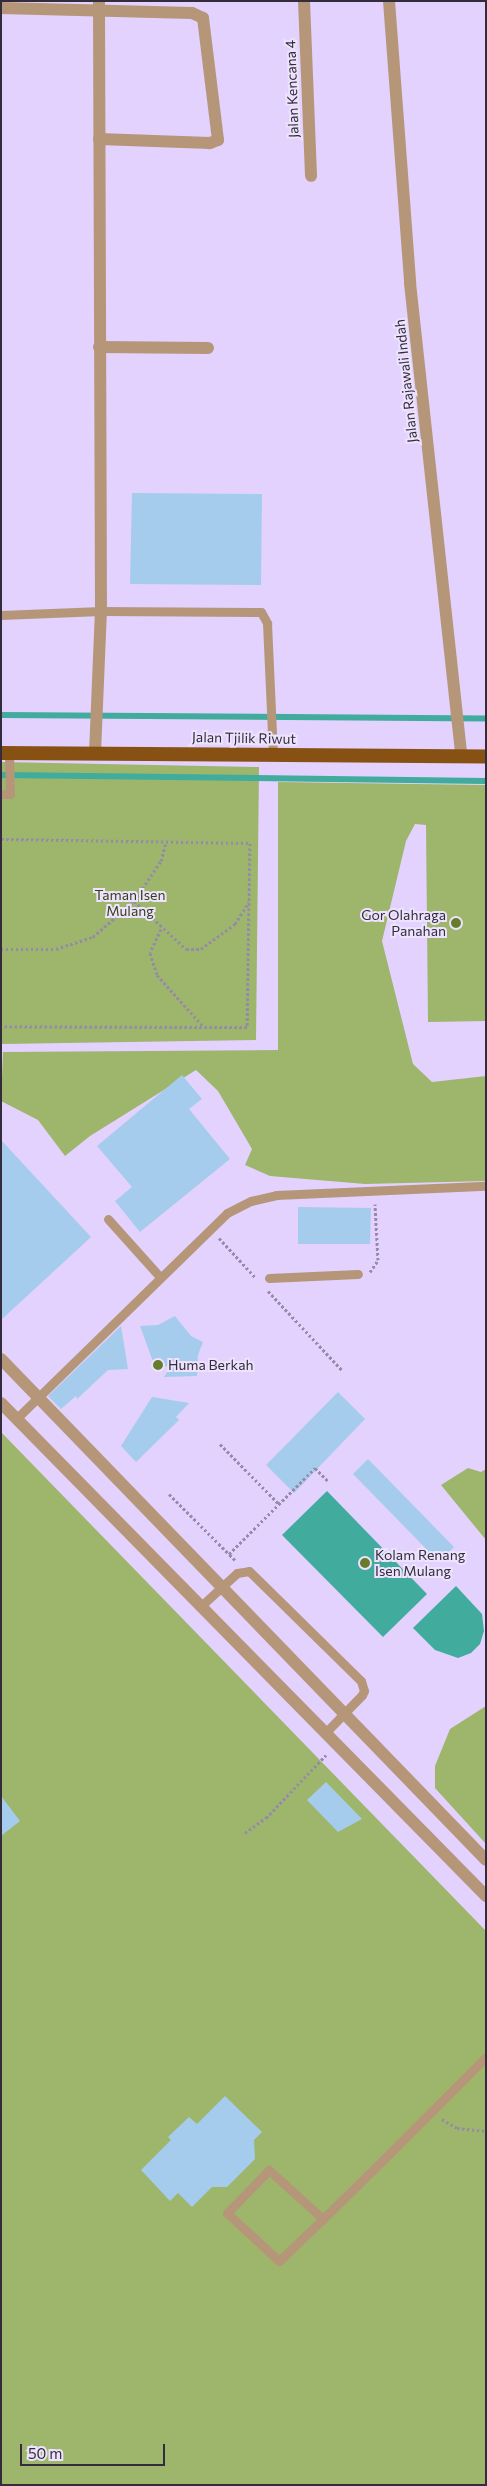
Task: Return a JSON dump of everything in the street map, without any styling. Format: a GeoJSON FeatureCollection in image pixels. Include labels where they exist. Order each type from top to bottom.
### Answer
{"type":"FeatureCollection","features":[{"type":"Feature","properties":{"kind":"highway","name":"Jalan Tjilik Riwut"},"geometry":{"type":"LineString","coordinates":[[5,753],[95,752],[486,756]]}},
{"type":"Feature","properties":{"kind":"street","name":"Jalan Kencana 4"},"geometry":{"type":"LineString","coordinates":[[304,1],[311,176]]}},
{"type":"Feature","properties":{"kind":"street","name":"Jalan Rajawali Indah"},"geometry":{"type":"LineString","coordinates":[[389,1],[410,283],[461,756]]}},
{"type":"Feature","properties":{"kind":"street"},"geometry":{"type":"LineString","coordinates":[[1,8],[99,7],[192,13],[203,18],[219,132],[218,140],[210,143],[99,139]]}},
{"type":"Feature","properties":{"kind":"street"},"geometry":{"type":"LineString","coordinates":[[95,752],[101,611],[99,7]]}},
{"type":"Feature","properties":{"kind":"street"},"geometry":{"type":"LineString","coordinates":[[99,347],[208,348]]}},
{"type":"Feature","properties":{"kind":"street"},"geometry":{"type":"LineString","coordinates":[[1,1359],[223,1585],[343,1715],[486,1860]]}},
{"type":"Feature","properties":{"kind":"street"},"geometry":{"type":"LineString","coordinates":[[1,1403],[486,1896]]}},
{"type":"Feature","properties":{"kind":"lane"},"geometry":{"type":"LineString","coordinates":[[1,615],[101,611],[261,612],[267,619],[272,754]]}},
{"type":"Feature","properties":{"kind":"lane"},"geometry":{"type":"LineString","coordinates":[[1,794],[10,794],[5,753]]}},
{"type":"Feature","properties":{"kind":"lane"},"geometry":{"type":"LineString","coordinates":[[17,1418],[210,1228],[227,1213],[251,1201],[276,1195],[486,1186]]}},
{"type":"Feature","properties":{"kind":"lane"},"geometry":{"type":"LineString","coordinates":[[108,1219],[160,1277]]}},
{"type":"Feature","properties":{"kind":"lane"},"geometry":{"type":"LineString","coordinates":[[269,1278],[358,1274]]}},
{"type":"Feature","properties":{"kind":"lane"},"geometry":{"type":"LineString","coordinates":[[201,1606],[223,1585],[245,1570],[363,1684],[362,1695],[326,1732]]}},
{"type":"Feature","properties":{"kind":"lane"},"geometry":{"type":"LineString","coordinates":[[323,2219],[269,2170],[227,2213],[279,2261],[323,2219],[486,2057]]}},
{"type":"Feature","properties":{"kind":"path"},"geometry":{"type":"LineString","coordinates":[[1,839],[250,843],[247,1027],[1,1026]]}},
{"type":"Feature","properties":{"kind":"path"},"geometry":{"type":"LineString","coordinates":[[1,949],[56,949],[93,937],[134,902],[161,861],[166,842]]}},
{"type":"Feature","properties":{"kind":"path"},"geometry":{"type":"LineString","coordinates":[[134,902],[186,949],[201,949],[235,924],[249,901]]}},
{"type":"Feature","properties":{"kind":"path"},"geometry":{"type":"LineString","coordinates":[[161,928],[150,954],[157,975],[203,1027]]}},
{"type":"Feature","properties":{"kind":"path"},"geometry":{"type":"LineString","coordinates":[[358,1274],[370,1272],[378,1260],[375,1191]]}},
{"type":"Feature","properties":{"kind":"path"},"geometry":{"type":"LineString","coordinates":[[210,1228],[256,1278]]}},
{"type":"Feature","properties":{"kind":"path"},"geometry":{"type":"LineString","coordinates":[[263,1285],[342,1370]]}},
{"type":"Feature","properties":{"kind":"path"},"geometry":{"type":"LineString","coordinates":[[220,1444],[279,1504]]}},
{"type":"Feature","properties":{"kind":"path"},"geometry":{"type":"LineString","coordinates":[[229,1554],[314,1468],[328,1481]]}},
{"type":"Feature","properties":{"kind":"path"},"geometry":{"type":"LineString","coordinates":[[168,1494],[245,1570]]}},
{"type":"Feature","properties":{"kind":"path"},"geometry":{"type":"LineString","coordinates":[[244,1833],[266,1818],[337,1744]]}},
{"type":"Feature","properties":{"kind":"path"},"geometry":{"type":"LineString","coordinates":[[434,2109],[444,2121],[457,2128],[486,2131]]}},
{"type":"Feature","properties":{"kind":"green space","name":"Taman Isen Mulang"},"geometry":{"type":"Polygon","coordinates":[[[1,762],[259,767],[256,1040],[1,1044],[1,762]]]}},
{"type":"Feature","properties":{"kind":"green space"},"geometry":{"type":"Polygon","coordinates":[[[278,782],[486,785],[486,1021],[428,1022],[426,825],[415,824],[406,841],[382,941],[413,1064],[432,1082],[486,1076],[486,1181],[365,1184],[270,1176],[245,1165],[252,1149],[218,1091],[196,1070],[90,1136],[65,1156],[38,1120],[1,1101],[3,1052],[278,1050],[278,782]]]}},
{"type":"Feature","properties":{"kind":"green space"},"geometry":{"type":"Polygon","coordinates":[[[1,1432],[486,1931],[486,2485],[1,2485],[1,1432]]]}},
{"type":"Feature","properties":{"kind":"green space"},"geometry":{"type":"Polygon","coordinates":[[[468,1468],[481,1472],[486,1469],[486,1540],[441,1485],[468,1468]]]}},
{"type":"Feature","properties":{"kind":"green space"},"geometry":{"type":"Polygon","coordinates":[[[486,1706],[486,1844],[435,1788],[435,1766],[450,1729],[486,1706]]]}},
{"type":"Feature","properties":{"kind":"shaded area"},"geometry":{"type":"Polygon","coordinates":[[[327,1491],[427,1594],[383,1637],[282,1535],[327,1491]]]}},
{"type":"Feature","properties":{"kind":"shaded area"},"geometry":{"type":"Polygon","coordinates":[[[456,1586],[482,1614],[484,1631],[480,1644],[471,1653],[458,1658],[435,1650],[413,1628],[456,1586]]]}},
{"type":"Feature","properties":{"kind":"building"},"geometry":{"type":"Polygon","coordinates":[[[132,493],[262,494],[261,585],[130,584],[132,493]]]}},
{"type":"Feature","properties":{"kind":"building"},"geometry":{"type":"Polygon","coordinates":[[[182,1075],[202,1099],[189,1109],[230,1159],[140,1232],[115,1201],[132,1187],[97,1146],[182,1075]]]}},
{"type":"Feature","properties":{"kind":"building"},"geometry":{"type":"Polygon","coordinates":[[[1,1140],[91,1237],[1,1320],[1,1140]]]}},
{"type":"Feature","properties":{"kind":"building"},"geometry":{"type":"Polygon","coordinates":[[[298,1207],[371,1208],[370,1244],[298,1244],[298,1207]]]}},
{"type":"Feature","properties":{"kind":"building"},"geometry":{"type":"Polygon","coordinates":[[[175,1316],[191,1336],[203,1342],[198,1355],[197,1376],[164,1377],[171,1366],[155,1367],[140,1326],[158,1325],[175,1316]]]}},
{"type":"Feature","properties":{"kind":"building"},"geometry":{"type":"Polygon","coordinates":[[[121,1326],[128,1369],[108,1370],[77,1399],[76,1396],[61,1409],[48,1396],[121,1326]]]}},
{"type":"Feature","properties":{"kind":"building"},"geometry":{"type":"Polygon","coordinates":[[[338,1392],[365,1419],[294,1493],[266,1465],[338,1392]]]}},
{"type":"Feature","properties":{"kind":"building"},"geometry":{"type":"Polygon","coordinates":[[[152,1397],[189,1403],[176,1417],[179,1420],[136,1462],[121,1446],[152,1397]]]}},
{"type":"Feature","properties":{"kind":"building"},"geometry":{"type":"Polygon","coordinates":[[[368,1459],[454,1547],[439,1562],[353,1474],[368,1459]]]}},
{"type":"Feature","properties":{"kind":"building"},"geometry":{"type":"Polygon","coordinates":[[[326,1782],[362,1819],[338,1832],[307,1800],[326,1782]]]}},
{"type":"Feature","properties":{"kind":"building"},"geometry":{"type":"Polygon","coordinates":[[[1,1796],[20,1821],[1,1836],[1,1796]]]}},
{"type":"Feature","properties":{"kind":"building"},"geometry":{"type":"Polygon","coordinates":[[[225,2096],[262,2132],[254,2140],[255,2159],[227,2187],[212,2187],[192,2207],[178,2193],[170,2201],[141,2170],[171,2140],[168,2137],[189,2117],[197,2124],[225,2096]]]}},
{"type":"Feature","properties":{"kind":"waterway"},"geometry":{"type":"LineString","coordinates":[[1,715],[486,718]]}},
{"type":"Feature","properties":{"kind":"waterway"},"geometry":{"type":"LineString","coordinates":[[1,775],[486,781]]}},
{"type":"Feature","properties":{"kind":"place","name":"Gor Olahraga Panahan"},"geometry":{"type":"Point","coordinates":[456,923]}},
{"type":"Feature","properties":{"kind":"place","name":"Huma Berkah"},"geometry":{"type":"Point","coordinates":[158,1365]}},
{"type":"Feature","properties":{"kind":"place","name":"Kolam Renang Isen Mulang"},"geometry":{"type":"Point","coordinates":[365,1563]}}]}
